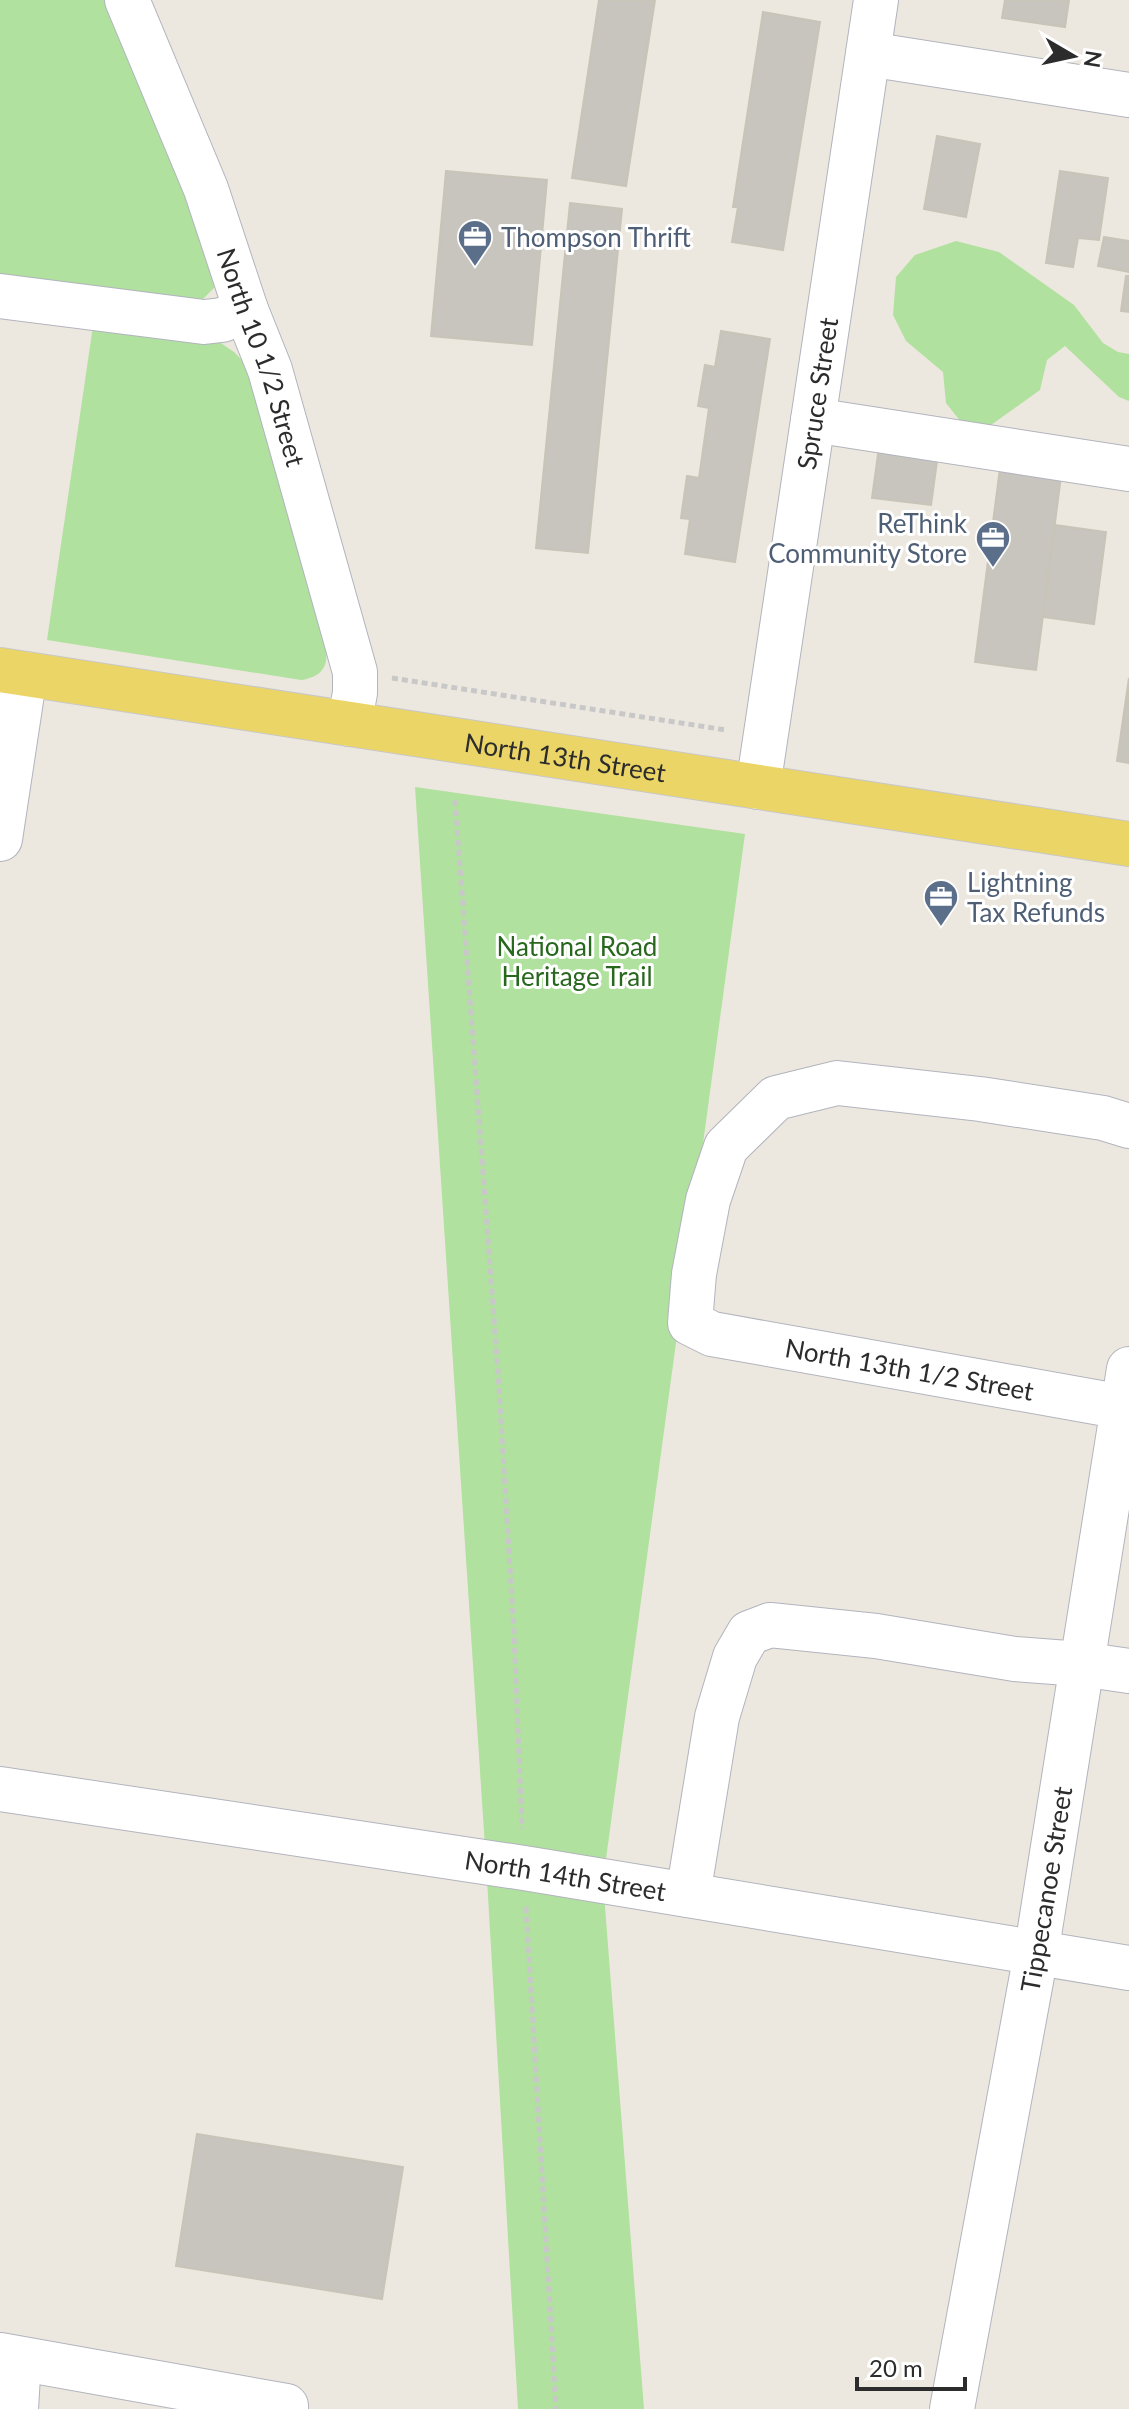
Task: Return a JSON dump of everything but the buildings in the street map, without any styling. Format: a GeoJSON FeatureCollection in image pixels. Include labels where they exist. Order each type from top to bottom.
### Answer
{"type":"FeatureCollection","features":[{"type":"Feature","properties":{"kind":"main road","name":"North 13th Street"},"geometry":{"type":"LineString","coordinates":[[12,672],[1129,844]]}},
{"type":"Feature","properties":{"kind":"street","name":"North 10 1/2 Street"},"geometry":{"type":"LineString","coordinates":[[127,0],[206,189],[246,310],[270,370],[355,672],[355,693],[349,724]]}},
{"type":"Feature","properties":{"kind":"street","name":"Spruce Street"},"geometry":{"type":"LineString","coordinates":[[758,787],[876,0]]}},
{"type":"Feature","properties":{"kind":"street"},"geometry":{"type":"LineString","coordinates":[[868,54],[1129,95]]}},
{"type":"Feature","properties":{"kind":"street"},"geometry":{"type":"LineString","coordinates":[[0,296],[204,322],[222,320],[246,310]]}},
{"type":"Feature","properties":{"kind":"street"},"geometry":{"type":"LineString","coordinates":[[813,420],[1129,469]]}},
{"type":"Feature","properties":{"kind":"street"},"geometry":{"type":"LineString","coordinates":[[0,839],[12,672]]}},
{"type":"Feature","properties":{"kind":"street","name":"North 13th 1/2 Street"},"geometry":{"type":"LineString","coordinates":[[1127,1395],[712,1334],[690,1323],[694,1274],[708,1200],[726,1147],[776,1098],[837,1083],[980,1099],[1103,1118],[1129,1126]]}},
{"type":"Feature","properties":{"kind":"street","name":"Tippecanoe Street"},"geometry":{"type":"LineString","coordinates":[[952,2409],[1036,1954],[1127,1395]]}},
{"type":"Feature","properties":{"kind":"street"},"geometry":{"type":"LineString","coordinates":[[688,1895],[717,1717],[735,1657],[749,1633],[770,1625],[876,1636],[1015,1659],[1129,1671]]}},
{"type":"Feature","properties":{"kind":"street","name":"North 14th Street"},"geometry":{"type":"LineString","coordinates":[[0,1789],[486,1862],[1129,1968]]}},
{"type":"Feature","properties":{"kind":"street"},"geometry":{"type":"LineString","coordinates":[[16,2409],[10,2357],[286,2407]]}},
{"type":"Feature","properties":{"kind":"path"},"geometry":{"type":"LineString","coordinates":[[355,672],[726,731],[729,715]]}},
{"type":"Feature","properties":{"kind":"path"},"geometry":{"type":"LineString","coordinates":[[455,800],[498,1372],[521,1813]]}},
{"type":"Feature","properties":{"kind":"path"},"geometry":{"type":"LineString","coordinates":[[527,1916],[556,2409]]}},
{"type":"Feature","properties":{"kind":"green space"},"geometry":{"type":"Polygon","coordinates":[[[0,0],[111,0],[196,212],[216,286],[203,299],[191,302],[0,283],[0,0]]]}},
{"type":"Feature","properties":{"kind":"green space"},"geometry":{"type":"Polygon","coordinates":[[[956,241],[999,252],[1074,305],[1103,343],[1118,352],[1129,354],[1129,401],[1119,397],[1065,346],[1047,360],[1040,390],[991,425],[961,422],[946,403],[943,372],[906,341],[893,315],[896,277],[915,255],[956,241]]]}},
{"type":"Feature","properties":{"kind":"green space"},"geometry":{"type":"Polygon","coordinates":[[[94,319],[215,339],[250,368],[324,629],[326,662],[319,674],[301,680],[47,640],[94,319]]]}},
{"type":"Feature","properties":{"kind":"green space","name":"National Road Heritage Trail"},"geometry":{"type":"Polygon","coordinates":[[[415,787],[745,834],[603,1881],[644,2409],[518,2409],[486,1862],[415,787]]]}},
{"type":"Feature","properties":{"kind":"place","name":"Thompson Thrift"},"geometry":{"type":"Point","coordinates":[475,268]}},
{"type":"Feature","properties":{"kind":"place","name":"ReThink Community Store"},"geometry":{"type":"Point","coordinates":[993,569]}},
{"type":"Feature","properties":{"kind":"place","name":"Lightning Tax Refunds"},"geometry":{"type":"Point","coordinates":[941,928]}}]}
